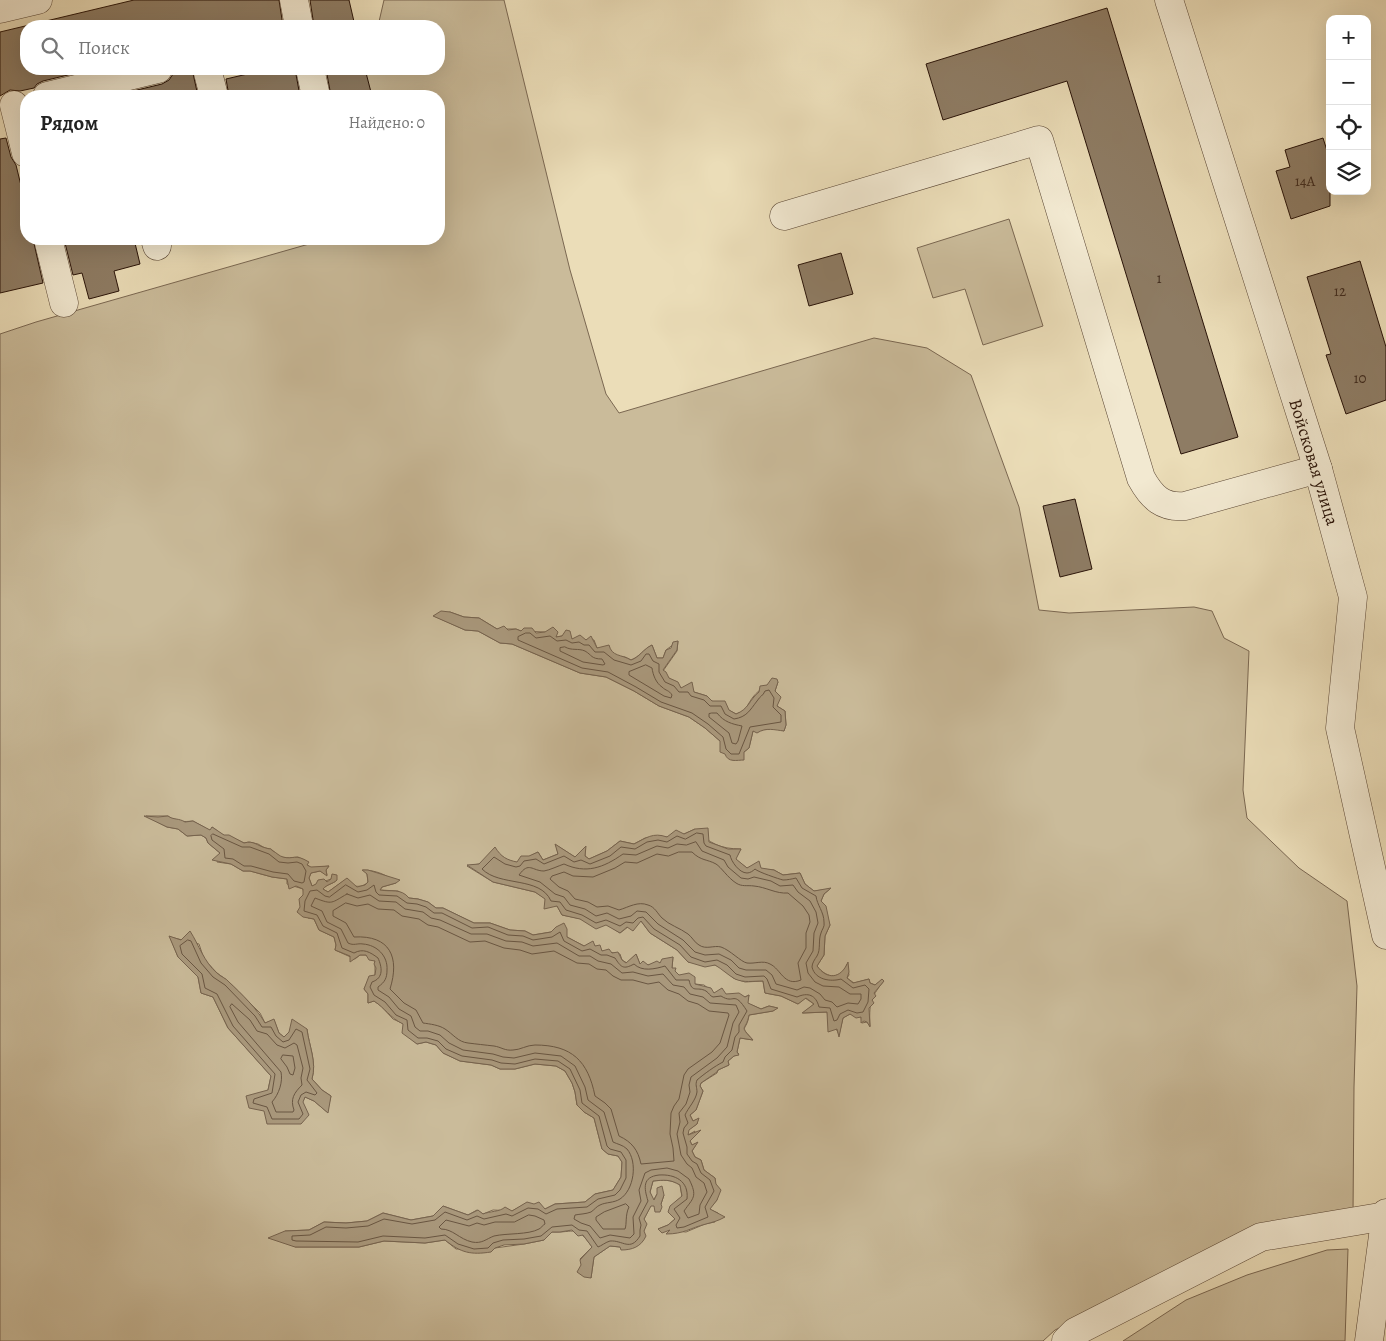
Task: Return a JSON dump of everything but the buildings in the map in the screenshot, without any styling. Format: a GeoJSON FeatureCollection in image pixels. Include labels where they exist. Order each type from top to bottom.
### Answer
{"type":"FeatureCollection","features":[{"type":"Feature","properties":{"kind":"street"},"geometry":{"type":"LineString","coordinates":[[0,9],[38,0]]}},
{"type":"Feature","properties":{"kind":"street"},"geometry":{"type":"LineString","coordinates":[[294,0],[298,20]]}},
{"type":"Feature","properties":{"kind":"street","name":"Войсковая улица"},"geometry":{"type":"LineString","coordinates":[[1170,0],[1318,469],[1353,597],[1340,728],[1386,934]]}},
{"type":"Feature","properties":{"kind":"street"},"geometry":{"type":"LineString","coordinates":[[99,90],[116,88],[145,75]]}},
{"type":"Feature","properties":{"kind":"street"},"geometry":{"type":"LineString","coordinates":[[209,75],[212,90]]}},
{"type":"Feature","properties":{"kind":"street"},"geometry":{"type":"LineString","coordinates":[[311,75],[315,90]]}},
{"type":"Feature","properties":{"kind":"street"},"geometry":{"type":"LineString","coordinates":[[13,105],[20,131]]}},
{"type":"Feature","properties":{"kind":"street"},"geometry":{"type":"LineString","coordinates":[[784,216],[1039,140],[1141,478],[1150,493],[1173,507],[1185,506],[1318,469]]}},
{"type":"Feature","properties":{"kind":"street"},"geometry":{"type":"LineString","coordinates":[[50,245],[64,303]]}},
{"type":"Feature","properties":{"kind":"street"},"geometry":{"type":"LineString","coordinates":[[1066,1341],[1075,1332],[1261,1237],[1386,1215],[1369,1341]]}},
{"type":"Feature","properties":{"kind":"shaded area"},"geometry":{"type":"Polygon","coordinates":[[[384,0],[504,0],[570,270],[606,394],[619,413],[874,338],[927,348],[971,375],[1019,507],[1039,610],[1069,613],[1194,607],[1212,611],[1224,638],[1249,651],[1243,790],[1247,818],[1299,868],[1347,901],[1357,986],[1353,1214],[1183,1270],[1055,1330],[1043,1341],[0,1341],[0,334],[306,245],[445,245],[445,90],[362,90],[365,75],[445,75],[445,20],[379,20],[384,0]],[[450,612],[434,616],[465,630],[478,631],[500,643],[512,644],[580,673],[606,677],[659,706],[689,717],[720,741],[744,752],[749,748],[753,731],[776,728],[784,731],[786,725],[785,711],[777,706],[775,691],[778,682],[761,689],[755,694],[745,709],[736,714],[712,701],[707,696],[681,688],[677,682],[668,678],[663,671],[677,651],[678,641],[666,650],[663,658],[657,658],[652,645],[631,660],[616,656],[611,651],[597,648],[594,640],[556,637],[545,632],[497,629],[479,618],[464,617],[450,612]],[[146,816],[167,827],[178,829],[187,836],[201,835],[206,838],[208,843],[220,853],[217,862],[231,864],[243,871],[287,879],[287,884],[303,889],[308,918],[314,919],[319,930],[334,937],[335,950],[355,959],[360,955],[366,955],[375,960],[375,976],[367,983],[364,989],[368,994],[368,1003],[374,1001],[393,1019],[404,1024],[407,1035],[417,1044],[426,1042],[436,1045],[443,1053],[460,1061],[491,1065],[500,1069],[515,1069],[535,1064],[556,1066],[565,1071],[572,1083],[577,1105],[594,1118],[602,1149],[608,1154],[618,1156],[622,1162],[621,1177],[613,1190],[595,1194],[585,1202],[555,1204],[545,1209],[527,1203],[512,1211],[493,1210],[483,1214],[477,1210],[468,1215],[443,1206],[433,1216],[411,1220],[383,1213],[367,1221],[346,1223],[324,1222],[309,1230],[285,1231],[295,1247],[359,1247],[384,1241],[425,1243],[445,1240],[456,1249],[495,1248],[544,1240],[552,1232],[575,1231],[582,1235],[592,1247],[580,1259],[591,1278],[594,1257],[610,1246],[620,1247],[644,1231],[644,1219],[651,1205],[661,1204],[664,1195],[657,1194],[653,1201],[650,1192],[653,1181],[667,1180],[680,1185],[682,1197],[676,1201],[675,1219],[668,1225],[658,1229],[686,1232],[715,1222],[718,1213],[709,1209],[717,1200],[715,1178],[704,1170],[701,1160],[695,1157],[692,1151],[697,1143],[692,1145],[690,1141],[695,1131],[688,1135],[688,1130],[697,1124],[698,1119],[693,1121],[690,1115],[696,1110],[703,1091],[700,1086],[701,1083],[717,1073],[718,1070],[729,1065],[728,1061],[739,1054],[737,1052],[740,1038],[753,1040],[745,1030],[749,1015],[773,1011],[777,1008],[769,1006],[761,1009],[747,1003],[749,995],[745,997],[714,993],[704,985],[695,984],[684,975],[679,976],[672,968],[673,957],[657,964],[644,965],[640,964],[636,954],[627,963],[622,960],[620,954],[602,951],[595,946],[584,946],[567,937],[556,927],[551,932],[533,935],[525,931],[510,930],[490,923],[474,923],[443,908],[436,908],[428,902],[409,898],[398,891],[380,890],[382,887],[396,883],[377,872],[363,870],[367,874],[368,882],[362,886],[342,882],[328,892],[323,889],[337,880],[331,879],[312,886],[309,878],[311,873],[320,871],[327,875],[326,870],[329,866],[311,868],[307,864],[308,862],[298,857],[280,857],[271,849],[249,842],[244,843],[223,835],[212,827],[211,831],[193,821],[180,821],[168,816],[146,816]],[[695,829],[684,834],[645,838],[634,844],[620,841],[607,851],[589,859],[585,856],[585,847],[575,857],[556,845],[558,854],[543,860],[538,852],[517,863],[507,860],[499,854],[479,864],[467,866],[493,882],[535,892],[557,906],[562,915],[606,924],[620,933],[641,921],[650,933],[677,950],[688,962],[715,965],[724,969],[733,978],[745,982],[763,981],[765,993],[781,996],[798,1004],[805,998],[814,1004],[803,1013],[827,1012],[839,1035],[843,1018],[850,1014],[861,1017],[862,1023],[867,1022],[870,1026],[871,1002],[883,982],[882,980],[875,985],[870,983],[869,979],[854,983],[847,978],[849,975],[847,964],[841,973],[834,976],[825,973],[817,966],[824,955],[825,936],[830,925],[821,901],[824,894],[830,889],[814,891],[805,884],[800,873],[783,875],[774,870],[747,868],[735,859],[741,849],[727,848],[715,844],[695,829]],[[170,937],[178,957],[198,977],[201,993],[213,997],[228,1028],[271,1076],[268,1090],[303,1101],[305,1097],[314,1101],[327,1112],[331,1096],[322,1090],[312,1079],[314,1066],[307,1029],[289,1033],[284,1037],[279,1033],[274,1020],[265,1023],[260,1013],[204,959],[199,944],[170,937]]]}},
{"type":"Feature","properties":{"kind":"shaded area"},"geometry":{"type":"Polygon","coordinates":[[[1009,219],[1043,326],[983,345],[965,289],[933,298],[917,248],[1009,219]]]}},
{"type":"Feature","properties":{"kind":"shaded area"},"geometry":{"type":"Polygon","coordinates":[[[1348,1249],[1345,1341],[1123,1341],[1186,1300],[1247,1275],[1327,1250],[1348,1249]]]}},
{"type":"Feature","properties":{"kind":"water"},"geometry":{"type":"Polygon","coordinates":[[[441,611],[464,617],[479,618],[497,629],[504,626],[508,630],[516,629],[521,631],[524,628],[532,628],[536,633],[545,632],[553,627],[558,632],[556,637],[562,636],[566,630],[570,631],[572,639],[580,635],[586,640],[591,636],[597,648],[609,645],[612,652],[631,660],[652,645],[657,658],[663,658],[666,650],[671,648],[673,642],[678,641],[677,650],[663,670],[669,678],[678,682],[681,688],[692,682],[694,692],[707,696],[712,701],[725,701],[729,710],[736,714],[746,707],[759,692],[760,686],[767,685],[772,678],[777,679],[775,691],[781,697],[777,706],[785,711],[786,725],[784,731],[767,729],[757,733],[753,731],[749,748],[744,752],[744,760],[730,760],[725,754],[720,752],[720,741],[689,717],[659,706],[606,677],[580,673],[512,644],[500,643],[478,631],[465,630],[433,616],[441,611]]]}},
{"type":"Feature","properties":{"kind":"water"},"geometry":{"type":"Polygon","coordinates":[[[144,816],[168,816],[185,822],[193,821],[210,830],[212,827],[224,835],[229,835],[244,843],[253,843],[270,849],[282,857],[304,859],[309,862],[307,865],[311,867],[329,866],[326,870],[327,876],[320,871],[311,873],[309,878],[312,886],[318,880],[324,879],[327,882],[331,879],[332,874],[337,875],[337,880],[323,889],[328,892],[347,878],[357,887],[365,885],[368,882],[367,874],[362,870],[368,870],[400,880],[382,887],[380,890],[403,893],[409,898],[428,902],[436,908],[443,908],[474,923],[490,923],[510,930],[525,931],[533,935],[551,932],[564,923],[567,929],[567,937],[584,946],[593,941],[595,946],[600,945],[602,951],[609,949],[612,953],[618,952],[626,963],[636,954],[640,964],[643,961],[648,965],[657,961],[660,963],[662,959],[673,957],[672,968],[676,968],[675,971],[679,975],[689,973],[695,977],[695,984],[711,988],[714,993],[722,988],[726,994],[739,993],[745,997],[749,995],[748,1003],[761,1009],[769,1006],[778,1008],[773,1011],[749,1015],[744,1030],[753,1040],[740,1038],[737,1052],[739,1055],[734,1056],[728,1061],[729,1065],[718,1070],[701,1083],[700,1086],[703,1091],[696,1110],[690,1115],[693,1121],[699,1118],[697,1124],[689,1130],[688,1135],[701,1130],[690,1141],[692,1145],[698,1142],[692,1151],[695,1157],[701,1160],[704,1170],[715,1178],[716,1184],[721,1190],[717,1200],[710,1209],[725,1217],[682,1232],[666,1234],[670,1230],[662,1233],[658,1229],[668,1225],[675,1219],[668,1212],[670,1206],[682,1196],[680,1185],[667,1180],[653,1181],[650,1192],[654,1200],[657,1188],[662,1186],[664,1195],[660,1212],[655,1212],[654,1206],[651,1206],[644,1219],[647,1224],[644,1231],[646,1236],[644,1240],[636,1247],[629,1249],[621,1250],[620,1247],[610,1246],[594,1257],[591,1278],[584,1277],[577,1272],[581,1265],[580,1260],[592,1247],[583,1235],[578,1236],[572,1230],[552,1232],[544,1240],[504,1245],[495,1248],[491,1252],[478,1253],[461,1250],[445,1240],[425,1243],[384,1241],[359,1247],[295,1247],[268,1238],[285,1231],[309,1230],[324,1222],[346,1223],[367,1221],[383,1213],[411,1220],[433,1216],[443,1206],[468,1215],[478,1210],[483,1214],[505,1207],[512,1211],[527,1202],[534,1204],[539,1202],[545,1209],[555,1204],[585,1202],[595,1194],[613,1190],[621,1177],[622,1162],[618,1156],[608,1154],[602,1149],[594,1118],[577,1105],[572,1083],[565,1071],[556,1066],[535,1064],[515,1069],[500,1069],[491,1065],[460,1061],[443,1053],[436,1045],[426,1042],[417,1044],[402,1033],[403,1024],[394,1019],[374,1001],[368,1003],[368,994],[364,989],[369,976],[375,975],[375,961],[369,960],[366,955],[360,955],[350,962],[350,956],[335,950],[334,937],[319,930],[314,919],[303,917],[297,912],[300,907],[299,899],[303,895],[303,889],[296,886],[289,889],[287,879],[243,871],[231,864],[212,860],[220,853],[208,843],[206,838],[201,835],[187,836],[178,829],[167,827],[144,816]]]}},
{"type":"Feature","properties":{"kind":"water"},"geometry":{"type":"Polygon","coordinates":[[[708,828],[709,842],[728,849],[741,849],[736,859],[747,868],[759,861],[761,868],[774,870],[783,875],[800,873],[805,884],[814,891],[831,888],[824,894],[821,901],[826,906],[830,925],[825,936],[824,955],[817,966],[825,974],[834,976],[842,972],[848,962],[849,972],[847,978],[853,983],[869,979],[870,983],[875,985],[882,979],[884,981],[874,993],[876,996],[872,1000],[874,1003],[869,1008],[870,1027],[867,1022],[861,1023],[861,1017],[856,1018],[850,1014],[843,1018],[839,1037],[837,1029],[828,1032],[827,1012],[802,1013],[814,1004],[806,998],[798,1004],[781,996],[765,993],[763,981],[738,980],[715,965],[705,967],[688,962],[677,950],[650,933],[641,921],[633,931],[627,927],[620,933],[606,925],[596,929],[580,919],[562,915],[557,906],[544,909],[545,899],[535,892],[493,882],[467,865],[479,864],[495,847],[504,858],[517,862],[521,856],[529,856],[538,852],[543,860],[558,854],[555,844],[575,857],[586,846],[585,856],[589,859],[607,851],[620,841],[634,844],[654,835],[667,837],[676,830],[684,834],[695,829],[708,828]]]}},
{"type":"Feature","properties":{"kind":"water"},"geometry":{"type":"Polygon","coordinates":[[[190,931],[212,969],[244,996],[265,1023],[274,1019],[279,1033],[284,1037],[289,1032],[292,1019],[307,1029],[314,1066],[312,1079],[322,1090],[331,1096],[328,1113],[314,1101],[305,1097],[303,1102],[309,1115],[301,1124],[267,1124],[264,1111],[249,1108],[246,1096],[268,1090],[271,1076],[228,1028],[213,997],[201,993],[198,977],[178,957],[169,936],[181,940],[190,931]]]}}]}
